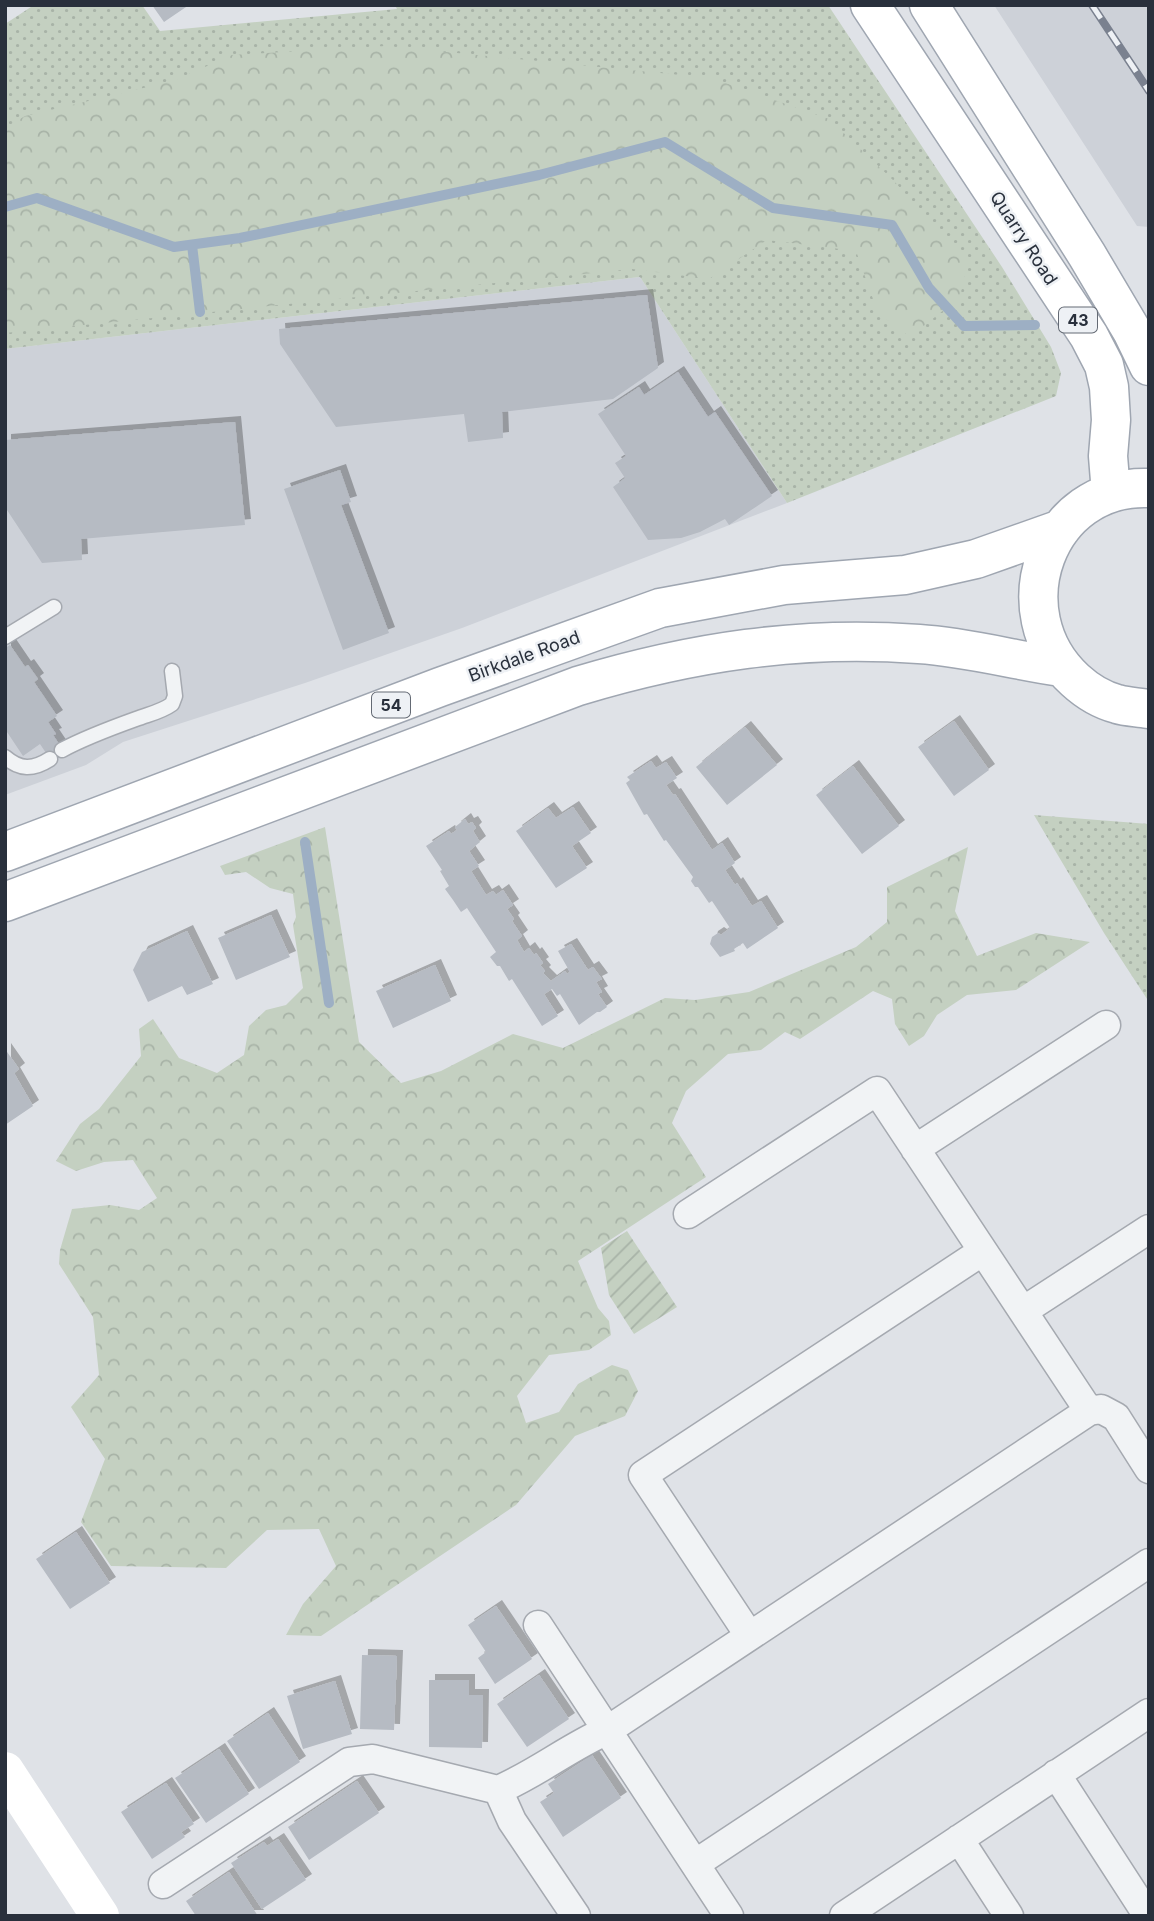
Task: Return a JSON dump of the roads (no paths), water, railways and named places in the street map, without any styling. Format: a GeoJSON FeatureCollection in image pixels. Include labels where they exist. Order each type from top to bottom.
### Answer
{"type":"FeatureCollection","features":[{"type":"Feature","properties":{"kind":"main road","name":"Quarry Road"},"geometry":{"type":"LineString","coordinates":[[870,5],[1089,336],[1104,365],[1110,409],[1108,456],[1111,493]]}},
{"type":"Feature","properties":{"kind":"main road","name":"43"},"geometry":{"type":"LineString","coordinates":[[929,5],[1087,255],[1132,331],[1149,366]]}},
{"type":"Feature","properties":{"kind":"main road"},"geometry":{"type":"LineString","coordinates":[[1149,488],[1111,493],[1083,507],[1060,529],[1043,562],[1037,598],[1043,635],[1061,667],[1086,690],[1116,704],[1149,709]]}},
{"type":"Feature","properties":{"kind":"main road","name":"Birkdale Road"},"geometry":{"type":"LineString","coordinates":[[5,852],[440,687],[660,608],[784,585],[905,575],[976,559],[1060,529]]}},
{"type":"Feature","properties":{"kind":"main road"},"geometry":{"type":"LineString","coordinates":[[5,902],[578,686],[631,670],[697,655],[769,644],[841,640],[969,649],[1023,662],[1061,667]]}},
{"type":"Feature","properties":{"kind":"main road"},"geometry":{"type":"LineString","coordinates":[[5,1771],[100,1916]]}},
{"type":"Feature","properties":{"kind":"street"},"geometry":{"type":"LineString","coordinates":[[915,1149],[1106,1025]]}},
{"type":"Feature","properties":{"kind":"street"},"geometry":{"type":"LineString","coordinates":[[688,1214],[877,1091],[1089,1411]]}},
{"type":"Feature","properties":{"kind":"street"},"geometry":{"type":"LineString","coordinates":[[1023,1311],[1149,1229]]}},
{"type":"Feature","properties":{"kind":"street"},"geometry":{"type":"LineString","coordinates":[[749,1635],[643,1475],[982,1251]]}},
{"type":"Feature","properties":{"kind":"street"},"geometry":{"type":"LineString","coordinates":[[163,1884],[349,1762],[373,1759],[498,1790],[517,1782],[580,1743],[607,1730],[1089,1411],[1101,1409],[1116,1417],[1149,1469]]}},
{"type":"Feature","properties":{"kind":"street"},"geometry":{"type":"LineString","coordinates":[[695,1864],[1149,1563]]}},
{"type":"Feature","properties":{"kind":"street"},"geometry":{"type":"LineString","coordinates":[[538,1625],[729,1916]]}},
{"type":"Feature","properties":{"kind":"street"},"geometry":{"type":"LineString","coordinates":[[844,1916],[873,1908],[959,1839],[1149,1713]]}},
{"type":"Feature","properties":{"kind":"street"},"geometry":{"type":"LineString","coordinates":[[1056,1774],[1148,1916]]}},
{"type":"Feature","properties":{"kind":"street"},"geometry":{"type":"LineString","coordinates":[[498,1790],[512,1821],[576,1916]]}},
{"type":"Feature","properties":{"kind":"street"},"geometry":{"type":"LineString","coordinates":[[959,1839],[1009,1916]]}},
{"type":"Feature","properties":{"kind":"lane"},"geometry":{"type":"LineString","coordinates":[[5,637],[54,607]]}},
{"type":"Feature","properties":{"kind":"lane"},"geometry":{"type":"LineString","coordinates":[[62,750],[80,740],[162,711],[172,704],[175,696],[172,671]]}},
{"type":"Feature","properties":{"kind":"lane"},"geometry":{"type":"LineString","coordinates":[[5,757],[25,768],[38,766],[50,759]]}},
{"type":"Feature","properties":{"kind":"waterway"},"geometry":{"type":"LineString","coordinates":[[5,207],[37,198],[174,247],[240,238],[539,175],[665,142],[773,208],[892,225],[929,288],[964,326],[1035,325]]}},
{"type":"Feature","properties":{"kind":"waterway"},"geometry":{"type":"LineString","coordinates":[[192,245],[200,312]]}},
{"type":"Feature","properties":{"kind":"waterway"},"geometry":{"type":"LineString","coordinates":[[305,842],[329,1003]]}},
{"type":"Feature","properties":{"kind":"railway"},"geometry":{"type":"LineString","coordinates":[[1092,5],[1149,91]]}}]}
